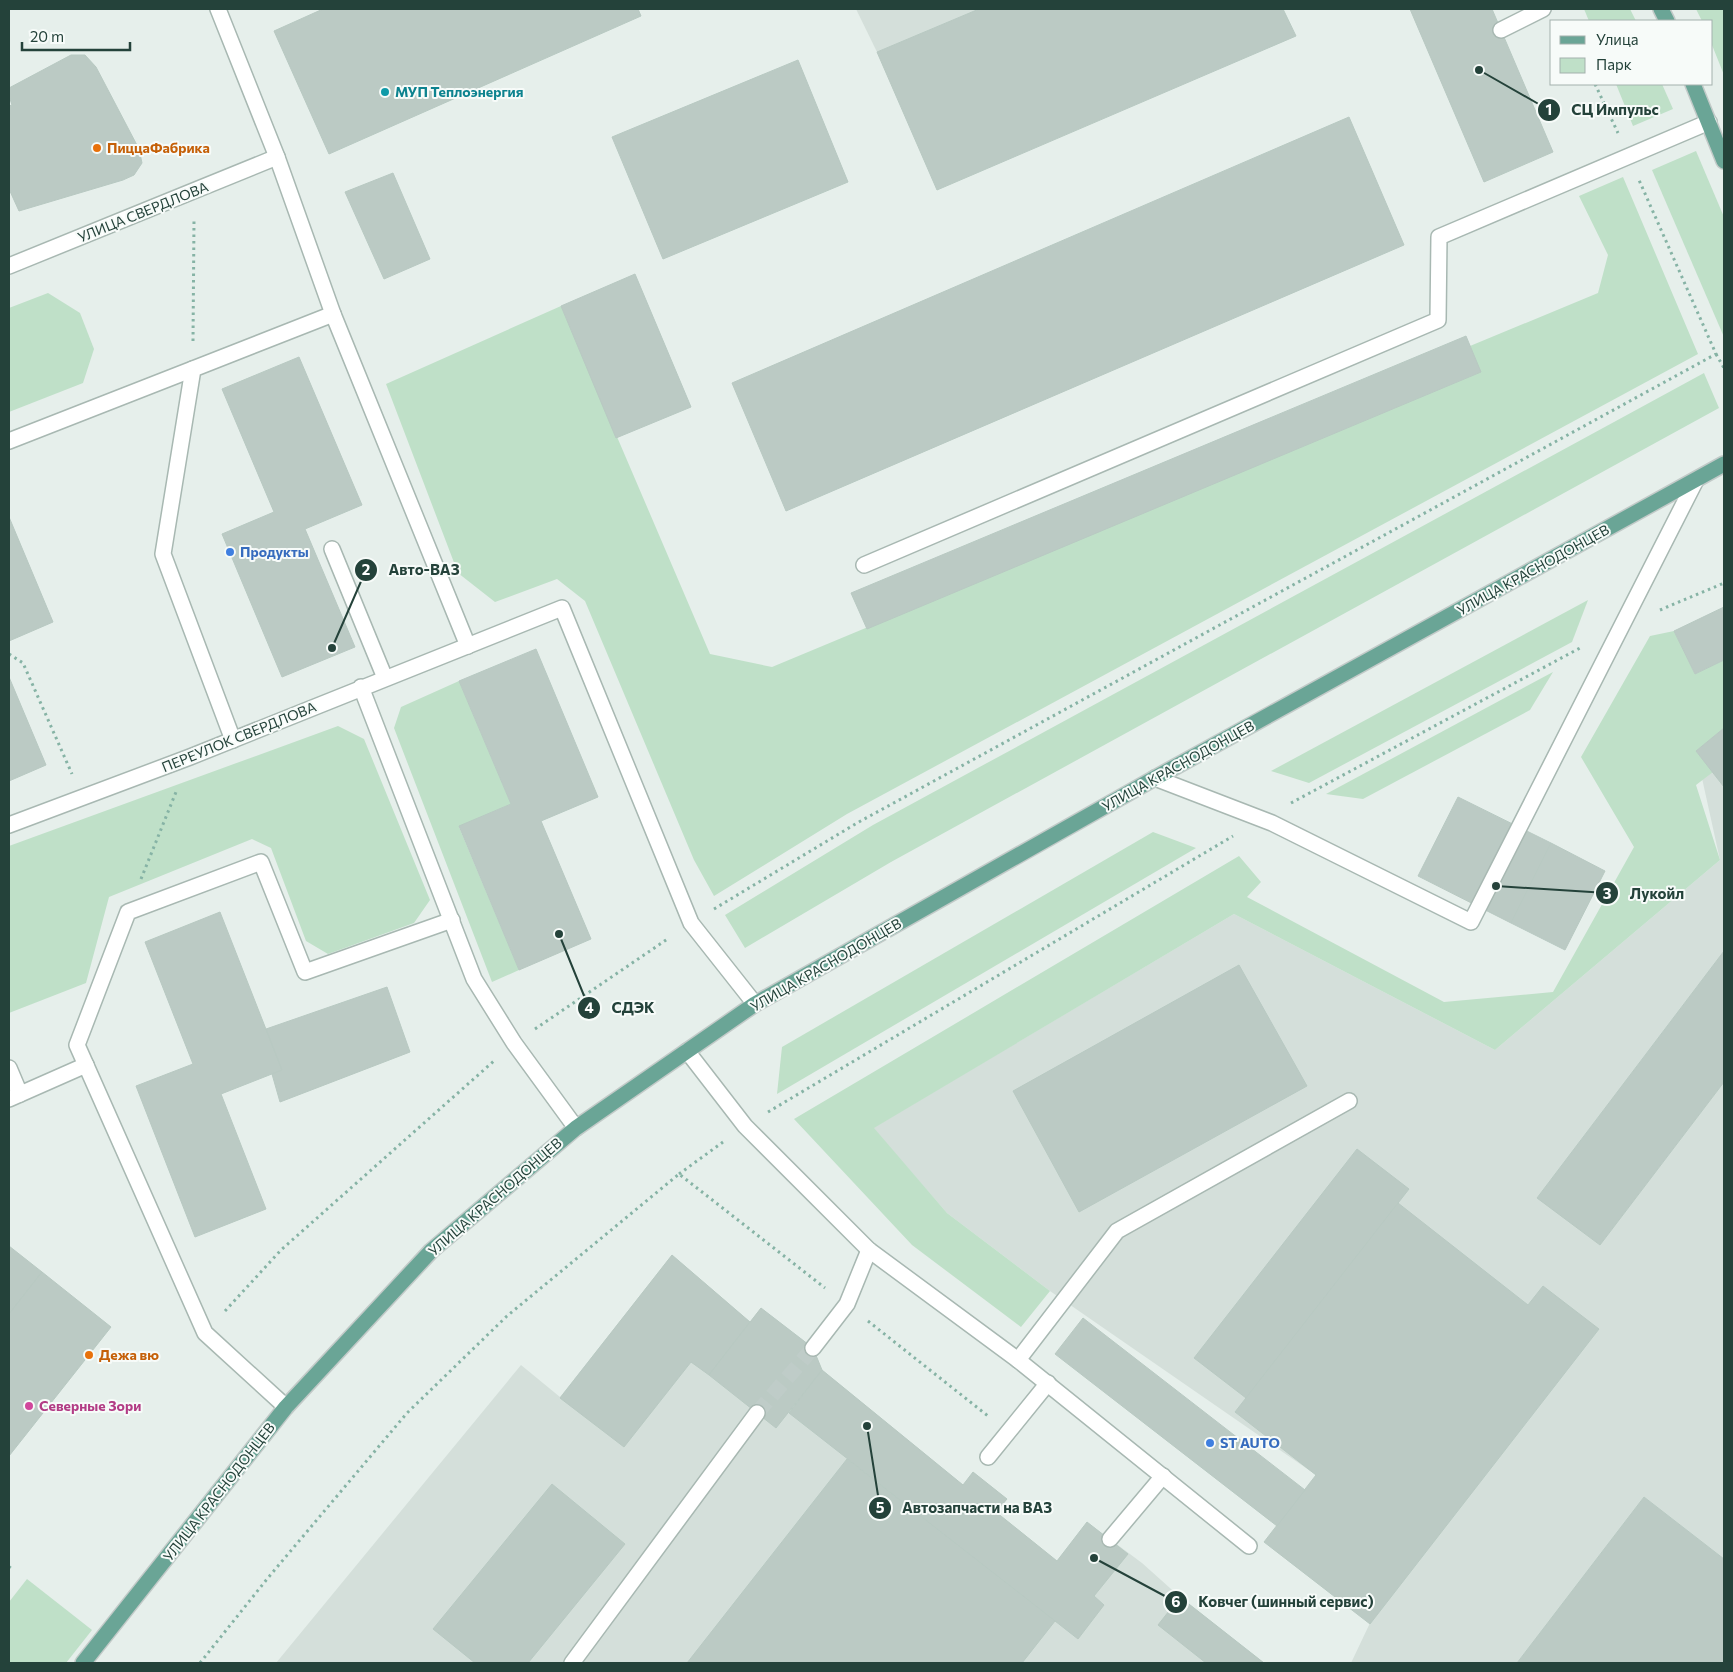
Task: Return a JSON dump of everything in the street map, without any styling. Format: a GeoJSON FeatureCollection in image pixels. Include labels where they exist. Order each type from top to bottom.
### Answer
{"type":"FeatureCollection","features":[{"type":"Feature","properties":{"kind":"main road"},"geometry":{"type":"LineString","coordinates":[[1693,85],[1724,161]]}},
{"type":"Feature","properties":{"kind":"main road","name":"УЛИЦА КРАСНОДОНЦЕВ"},"geometry":{"type":"LineString","coordinates":[[83,1663],[286,1407],[431,1251],[576,1128],[755,1004],[1155,778],[1724,464]]}},
{"type":"Feature","properties":{"kind":"street"},"geometry":{"type":"LineString","coordinates":[[218,9],[277,157],[332,314],[468,646]]}},
{"type":"Feature","properties":{"kind":"street"},"geometry":{"type":"LineString","coordinates":[[1501,30],[1543,9]]}},
{"type":"Feature","properties":{"kind":"street"},"geometry":{"type":"LineString","coordinates":[[864,565],[1438,320],[1439,237],[1709,122]]}},
{"type":"Feature","properties":{"kind":"street","name":"УЛИЦА СВЕРДЛОВА"},"geometry":{"type":"LineString","coordinates":[[9,266],[277,157]]}},
{"type":"Feature","properties":{"kind":"street"},"geometry":{"type":"LineString","coordinates":[[9,441],[332,314]]}},
{"type":"Feature","properties":{"kind":"street"},"geometry":{"type":"LineString","coordinates":[[193,369],[163,554],[233,740]]}},
{"type":"Feature","properties":{"kind":"street"},"geometry":{"type":"LineString","coordinates":[[1155,778],[1261,819],[1471,922],[1696,480]]}},
{"type":"Feature","properties":{"kind":"street"},"geometry":{"type":"LineString","coordinates":[[332,549],[385,678]]}},
{"type":"Feature","properties":{"kind":"street","name":"ПЕРЕУЛОК СВЕРДЛОВА"},"geometry":{"type":"LineString","coordinates":[[9,825],[190,757],[562,608],[691,923]]}},
{"type":"Feature","properties":{"kind":"street"},"geometry":{"type":"LineString","coordinates":[[362,687],[474,979],[514,1043],[576,1128]]}},
{"type":"Feature","properties":{"kind":"street"},"geometry":{"type":"LineString","coordinates":[[286,1407],[205,1333],[77,1045],[128,912],[261,862],[305,972],[452,920]]}},
{"type":"Feature","properties":{"kind":"street"},"geometry":{"type":"LineString","coordinates":[[691,923],[755,1004]]}},
{"type":"Feature","properties":{"kind":"street"},"geometry":{"type":"LineString","coordinates":[[687,1052],[745,1126],[869,1250],[1048,1383],[1250,1546]]}},
{"type":"Feature","properties":{"kind":"street"},"geometry":{"type":"LineString","coordinates":[[9,1068],[14,1097],[86,1065]]}},
{"type":"Feature","properties":{"kind":"street"},"geometry":{"type":"LineString","coordinates":[[1018,1360],[1117,1231],[1349,1101]]}},
{"type":"Feature","properties":{"kind":"street"},"geometry":{"type":"LineString","coordinates":[[813,1348],[847,1304],[869,1250]]}},
{"type":"Feature","properties":{"kind":"street"},"geometry":{"type":"LineString","coordinates":[[988,1457],[1048,1383]]}},
{"type":"Feature","properties":{"kind":"street"},"geometry":{"type":"LineString","coordinates":[[572,1663],[757,1413]]}},
{"type":"Feature","properties":{"kind":"street"},"geometry":{"type":"LineString","coordinates":[[1110,1539],[1163,1476]]}},
{"type":"Feature","properties":{"kind":"path"},"geometry":{"type":"LineString","coordinates":[[1595,85],[1724,368]]}},
{"type":"Feature","properties":{"kind":"path"},"geometry":{"type":"LineString","coordinates":[[193,369],[194,192]]}},
{"type":"Feature","properties":{"kind":"path"},"geometry":{"type":"LineString","coordinates":[[205,1333],[281,1250],[514,1043],[691,923],[866,818],[1716,354]]}},
{"type":"Feature","properties":{"kind":"path"},"geometry":{"type":"LineString","coordinates":[[200,1663],[267,1579],[407,1413],[508,1316],[680,1174],[745,1126],[1261,819],[1622,626],[1724,583]]}},
{"type":"Feature","properties":{"kind":"path"},"geometry":{"type":"LineString","coordinates":[[9,654],[23,663],[82,798]]}},
{"type":"Feature","properties":{"kind":"path"},"geometry":{"type":"LineString","coordinates":[[128,912],[190,757]]}},
{"type":"Feature","properties":{"kind":"path"},"geometry":{"type":"LineString","coordinates":[[680,1174],[1008,1432]]}},
{"type":"Feature","properties":{"kind":"shaded area"},"geometry":{"type":"Polygon","coordinates":[[[856,9],[979,9],[877,52],[856,9]]]}},
{"type":"Feature","properties":{"kind":"shaded area"},"geometry":{"type":"Polygon","coordinates":[[[1724,728],[1724,951],[1538,1197],[1600,1245],[1724,1082],[1724,1559],[1644,1497],[1517,1663],[1351,1663],[1370,1623],[1316,1475],[1050,1291],[947,1213],[873,1128],[1234,914],[1495,1050],[1720,860],[1696,751],[1724,728]]]}},
{"type":"Feature","properties":{"kind":"shaded area"},"geometry":{"type":"Polygon","coordinates":[[[672,1255],[750,1322],[761,1308],[813,1348],[822,1370],[963,1485],[973,1472],[1007,1499],[996,1512],[1057,1561],[1087,1522],[1142,1563],[1180,1597],[1264,1663],[276,1663],[521,1365],[560,1397],[672,1255]]]}},
{"type":"Feature","properties":{"kind":"green space"},"geometry":{"type":"Polygon","coordinates":[[[1584,9],[1630,9],[1636,20],[1589,20],[1584,9]]]}},
{"type":"Feature","properties":{"kind":"green space"},"geometry":{"type":"Polygon","coordinates":[[[1696,9],[1724,9],[1724,75],[1713,48],[1713,20],[1702,20],[1696,9]]]}},
{"type":"Feature","properties":{"kind":"green space"},"geometry":{"type":"Polygon","coordinates":[[[1616,85],[1662,85],[1673,109],[1633,126],[1616,85]]]}},
{"type":"Feature","properties":{"kind":"green space"},"geometry":{"type":"Polygon","coordinates":[[[1696,151],[1724,217],[1724,337],[1652,170],[1696,151]]]}},
{"type":"Feature","properties":{"kind":"green space"},"geometry":{"type":"Polygon","coordinates":[[[1623,177],[1698,354],[847,814],[714,896],[694,860],[585,601],[557,579],[495,602],[458,573],[386,384],[561,306],[710,654],[772,667],[1480,372],[1470,346],[1598,293],[1608,255],[1579,196],[1623,177]]]}},
{"type":"Feature","properties":{"kind":"green space"},"geometry":{"type":"Polygon","coordinates":[[[48,293],[80,313],[94,349],[83,383],[9,412],[9,308],[48,293]]]}},
{"type":"Feature","properties":{"kind":"green space"},"geometry":{"type":"Polygon","coordinates":[[[1704,373],[1719,408],[891,862],[745,948],[725,915],[873,825],[1704,373]]]}},
{"type":"Feature","properties":{"kind":"green space"},"geometry":{"type":"Polygon","coordinates":[[[1588,600],[1572,642],[1309,783],[1271,771],[1588,600]]]}},
{"type":"Feature","properties":{"kind":"green space"},"geometry":{"type":"Polygon","coordinates":[[[1674,631],[1695,674],[1724,660],[1724,728],[1696,751],[1713,772],[1696,785],[1720,860],[1495,1050],[1234,914],[874,1128],[947,1213],[1050,1291],[1021,1327],[912,1245],[794,1119],[1239,856],[1261,882],[1247,897],[1444,1002],[1553,992],[1634,847],[1581,757],[1650,636],[1674,631]]]}},
{"type":"Feature","properties":{"kind":"green space"},"geometry":{"type":"Polygon","coordinates":[[[1553,672],[1530,710],[1363,799],[1326,794],[1553,672]]]}},
{"type":"Feature","properties":{"kind":"green space"},"geometry":{"type":"Polygon","coordinates":[[[459,681],[511,804],[459,827],[519,970],[492,982],[394,728],[401,707],[459,681]]]}},
{"type":"Feature","properties":{"kind":"green space"},"geometry":{"type":"Polygon","coordinates":[[[338,726],[364,739],[430,900],[414,923],[328,954],[306,941],[271,848],[252,839],[109,897],[86,983],[9,1013],[9,846],[338,726]]]}},
{"type":"Feature","properties":{"kind":"green space"},"geometry":{"type":"Polygon","coordinates":[[[1153,832],[1196,848],[777,1094],[782,1047],[1153,832]]]}},
{"type":"Feature","properties":{"kind":"green space"},"geometry":{"type":"Polygon","coordinates":[[[27,1579],[92,1630],[66,1663],[9,1663],[9,1602],[27,1579]]]}},
{"type":"Feature","properties":{"kind":"building","name":"МУП Теплоэнергия"},"geometry":{"type":"Polygon","coordinates":[[[323,9],[638,9],[641,16],[329,154],[274,31],[323,9]]]}},
{"type":"Feature","properties":{"kind":"building"},"geometry":{"type":"Polygon","coordinates":[[[979,9],[1283,9],[1296,36],[937,190],[877,52],[979,9]]]}},
{"type":"Feature","properties":{"kind":"building"},"geometry":{"type":"Polygon","coordinates":[[[1410,9],[1492,9],[1553,152],[1484,182],[1410,9]]]}},
{"type":"Feature","properties":{"kind":"building"},"geometry":{"type":"Polygon","coordinates":[[[71,55],[85,55],[96,67],[139,149],[142,163],[134,175],[123,180],[19,211],[9,189],[9,106],[12,105],[9,88],[71,55]]]}},
{"type":"Feature","properties":{"kind":"building"},"geometry":{"type":"Polygon","coordinates":[[[798,60],[848,182],[663,259],[612,137],[798,60]]]}},
{"type":"Feature","properties":{"kind":"building"},"geometry":{"type":"Polygon","coordinates":[[[1349,117],[1404,245],[786,511],[732,383],[1349,117]]]}},
{"type":"Feature","properties":{"kind":"building"},"geometry":{"type":"Polygon","coordinates":[[[393,173],[430,259],[384,279],[345,192],[393,173]]]}},
{"type":"Feature","properties":{"kind":"building"},"geometry":{"type":"Polygon","coordinates":[[[635,274],[691,407],[616,438],[561,306],[635,274]]]}},
{"type":"Feature","properties":{"kind":"building"},"geometry":{"type":"Polygon","coordinates":[[[1466,336],[1481,372],[867,629],[851,593],[1466,336]]]}},
{"type":"Feature","properties":{"kind":"building"},"geometry":{"type":"Polygon","coordinates":[[[299,357],[362,505],[305,529],[355,647],[282,677],[222,534],[274,512],[222,389],[299,357]]]}},
{"type":"Feature","properties":{"kind":"building"},"geometry":{"type":"Polygon","coordinates":[[[9,517],[53,622],[9,641],[9,517]]]}},
{"type":"Feature","properties":{"kind":"building"},"geometry":{"type":"Polygon","coordinates":[[[1724,607],[1724,660],[1695,674],[1674,631],[1724,607]]]}},
{"type":"Feature","properties":{"kind":"building"},"geometry":{"type":"Polygon","coordinates":[[[536,649],[598,797],[541,821],[591,939],[519,970],[459,826],[511,804],[459,681],[536,649]]]}},
{"type":"Feature","properties":{"kind":"building"},"geometry":{"type":"Polygon","coordinates":[[[9,677],[46,765],[9,781],[9,677]]]}},
{"type":"Feature","properties":{"kind":"building"},"geometry":{"type":"Polygon","coordinates":[[[1724,728],[1724,787],[1696,751],[1724,728]]]}},
{"type":"Feature","properties":{"kind":"building"},"geometry":{"type":"Polygon","coordinates":[[[1458,797],[1551,843],[1511,923],[1418,876],[1458,797]]]}},
{"type":"Feature","properties":{"kind":"building"},"geometry":{"type":"Polygon","coordinates":[[[1551,843],[1605,871],[1565,950],[1511,923],[1551,843]]]}},
{"type":"Feature","properties":{"kind":"building"},"geometry":{"type":"Polygon","coordinates":[[[220,912],[282,1070],[221,1094],[266,1209],[195,1237],[136,1086],[193,1064],[145,942],[220,912]]]}},
{"type":"Feature","properties":{"kind":"building"},"geometry":{"type":"Polygon","coordinates":[[[1724,951],[1724,1082],[1600,1245],[1537,1198],[1724,951]]]}},
{"type":"Feature","properties":{"kind":"building"},"geometry":{"type":"Polygon","coordinates":[[[1239,965],[1307,1086],[1079,1212],[1013,1091],[1239,965]]]}},
{"type":"Feature","properties":{"kind":"building"},"geometry":{"type":"Polygon","coordinates":[[[387,987],[410,1052],[280,1102],[272,1074],[282,1070],[266,1029],[387,987]]]}},
{"type":"Feature","properties":{"kind":"building"},"geometry":{"type":"Polygon","coordinates":[[[1357,1149],[1409,1189],[1246,1398],[1194,1358],[1357,1149]]]}},
{"type":"Feature","properties":{"kind":"building"},"geometry":{"type":"Polygon","coordinates":[[[1398,1203],[1528,1305],[1543,1286],[1599,1329],[1370,1624],[1264,1542],[1316,1475],[1235,1412],[1398,1203]]]}},
{"type":"Feature","properties":{"kind":"building"},"geometry":{"type":"Polygon","coordinates":[[[9,1246],[42,1272],[9,1314],[9,1246]]]}},
{"type":"Feature","properties":{"kind":"building"},"geometry":{"type":"Polygon","coordinates":[[[672,1255],[750,1322],[709,1375],[691,1362],[624,1447],[560,1398],[672,1255]]]}},
{"type":"Feature","properties":{"kind":"building","name":"Северные Зори"},"geometry":{"type":"Polygon","coordinates":[[[42,1272],[111,1327],[9,1456],[9,1314],[42,1272]]]}},
{"type":"Feature","properties":{"kind":"building"},"geometry":{"type":"Polygon","coordinates":[[[761,1308],[813,1348],[822,1370],[776,1428],[709,1375],[761,1308]]]}},
{"type":"Feature","properties":{"kind":"building"},"geometry":{"type":"Polygon","coordinates":[[[1083,1318],[1305,1490],[1277,1526],[1055,1354],[1083,1318]]]}},
{"type":"Feature","properties":{"kind":"building"},"geometry":{"type":"Polygon","coordinates":[[[822,1370],[963,1485],[973,1472],[1007,1499],[996,1512],[1057,1561],[1087,1522],[1128,1554],[1094,1596],[1104,1605],[1078,1639],[789,1413],[822,1370]]]}},
{"type":"Feature","properties":{"kind":"building"},"geometry":{"type":"Polygon","coordinates":[[[847,1459],[1055,1621],[1022,1663],[687,1663],[847,1459]]]}},
{"type":"Feature","properties":{"kind":"building"},"geometry":{"type":"Polygon","coordinates":[[[552,1484],[625,1544],[528,1663],[475,1663],[433,1629],[552,1484]]]}},
{"type":"Feature","properties":{"kind":"building"},"geometry":{"type":"Polygon","coordinates":[[[1644,1497],[1724,1559],[1724,1663],[1517,1663],[1644,1497]]]}},
{"type":"Feature","properties":{"kind":"building"},"geometry":{"type":"Polygon","coordinates":[[[1180,1597],[1264,1663],[1206,1663],[1158,1625],[1180,1597]]]}},
{"type":"Feature","properties":{"kind":"tunnel"},"geometry":{"type":"LineString","coordinates":[[757,1413],[813,1348]]}},
{"type":"Feature","properties":{"kind":"place","name":"СЦ Импульс"},"geometry":{"type":"Point","coordinates":[1479,70]}},
{"type":"Feature","properties":{"kind":"place","name":"МУП Теплоэнергия"},"geometry":{"type":"Point","coordinates":[385,92]}},
{"type":"Feature","properties":{"kind":"place","name":"ПиццаФабрика"},"geometry":{"type":"Point","coordinates":[97,148]}},
{"type":"Feature","properties":{"kind":"place","name":"Продукты"},"geometry":{"type":"Point","coordinates":[230,552]}},
{"type":"Feature","properties":{"kind":"place","name":"Авто-ВАЗ"},"geometry":{"type":"Point","coordinates":[332,648]}},
{"type":"Feature","properties":{"kind":"place","name":"Лукойл"},"geometry":{"type":"Point","coordinates":[1496,886]}},
{"type":"Feature","properties":{"kind":"place","name":"СДЭК"},"geometry":{"type":"Point","coordinates":[559,934]}},
{"type":"Feature","properties":{"kind":"place","name":"Дежа вю"},"geometry":{"type":"Point","coordinates":[89,1355]}},
{"type":"Feature","properties":{"kind":"place","name":"Северные Зори"},"geometry":{"type":"Point","coordinates":[29,1406]}},
{"type":"Feature","properties":{"kind":"place","name":"Автозапчасти на ВАЗ"},"geometry":{"type":"Point","coordinates":[867,1426]}},
{"type":"Feature","properties":{"kind":"place","name":"ST AUTO"},"geometry":{"type":"Point","coordinates":[1210,1443]}},
{"type":"Feature","properties":{"kind":"place","name":"Ковчег (шинный сервис)"},"geometry":{"type":"Point","coordinates":[1094,1558]}}]}
